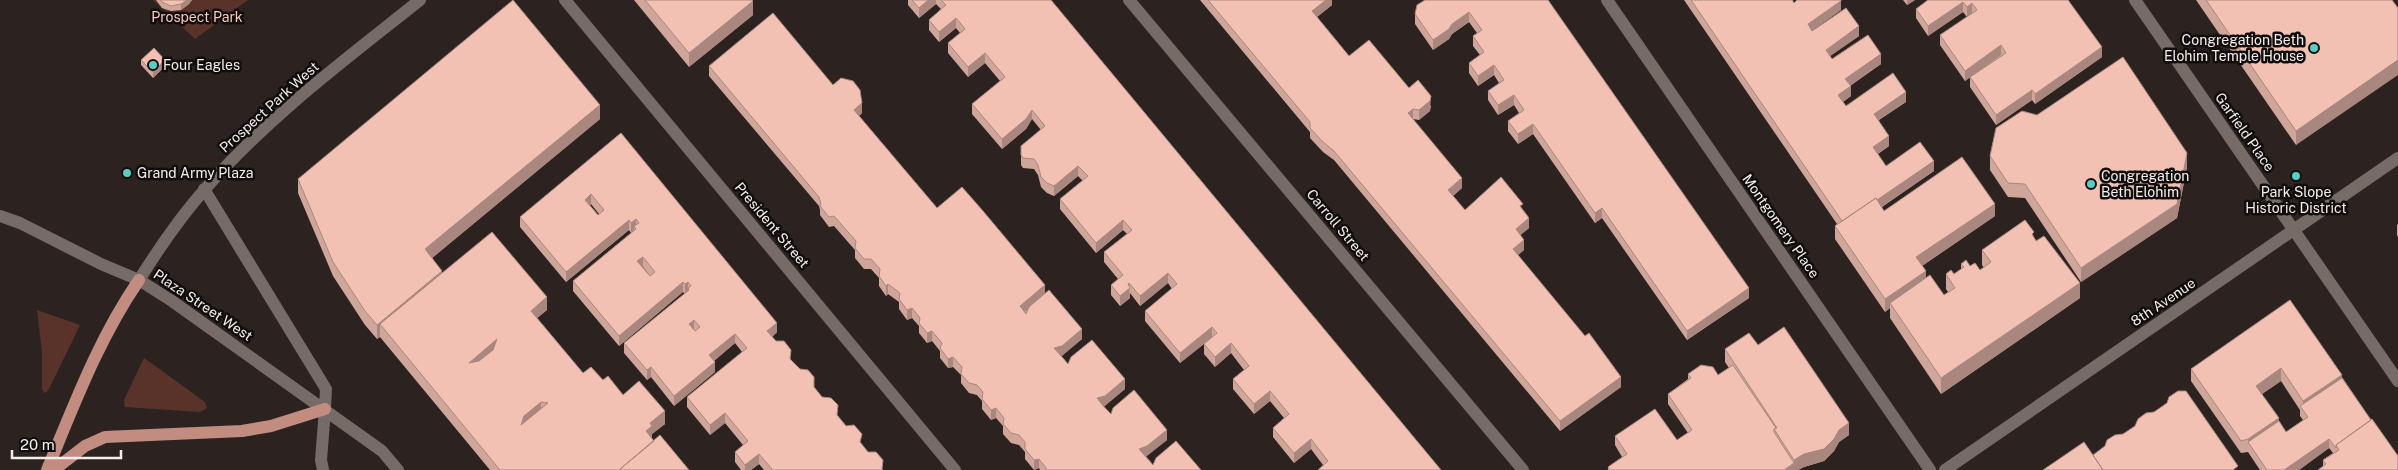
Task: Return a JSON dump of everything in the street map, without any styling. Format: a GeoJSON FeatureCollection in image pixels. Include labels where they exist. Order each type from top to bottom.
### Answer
{"type":"FeatureCollection","features":[{"type":"Feature","properties":{"kind":"main road"},"geometry":{"type":"LineString","coordinates":[[47,470],[87,376],[119,308],[139,280]]}},
{"type":"Feature","properties":{"kind":"main road"},"geometry":{"type":"LineString","coordinates":[[54,470],[85,446],[105,437],[242,431],[271,426],[324,409]]}},
{"type":"Feature","properties":{"kind":"street","name":"Prospect Park West"},"geometry":{"type":"LineString","coordinates":[[139,280],[164,241],[204,189],[291,104],[420,0]]}},
{"type":"Feature","properties":{"kind":"street","name":"President Street"},"geometry":{"type":"LineString","coordinates":[[565,0],[955,470]]}},
{"type":"Feature","properties":{"kind":"street","name":"Carroll Street"},"geometry":{"type":"LineString","coordinates":[[1129,0],[1523,470]]}},
{"type":"Feature","properties":{"kind":"street","name":"Montgomery Place"},"geometry":{"type":"LineString","coordinates":[[1607,0],[1930,470]]}},
{"type":"Feature","properties":{"kind":"street","name":"Garfield Place"},"geometry":{"type":"LineString","coordinates":[[2135,0],[2398,381]]}},
{"type":"Feature","properties":{"kind":"street","name":"8th Avenue"},"geometry":{"type":"LineString","coordinates":[[1945,470],[2398,158]]}},
{"type":"Feature","properties":{"kind":"street"},"geometry":{"type":"LineString","coordinates":[[204,189],[326,389],[321,460],[323,470]]}},
{"type":"Feature","properties":{"kind":"street","name":"Plaza Street West"},"geometry":{"type":"LineString","coordinates":[[0,216],[20,223],[101,264],[139,280],[172,301],[382,451],[398,470]]}},
{"type":"Feature","properties":{"kind":"green space","name":"Prospect Park"},"geometry":{"type":"Polygon","coordinates":[[[153,0],[248,0],[195,39],[153,0]]]}},
{"type":"Feature","properties":{"kind":"green space"},"geometry":{"type":"Polygon","coordinates":[[[37,310],[80,325],[48,391],[44,393],[42,389],[42,352],[37,310]]]}},
{"type":"Feature","properties":{"kind":"green space"},"geometry":{"type":"Polygon","coordinates":[[[144,358],[205,402],[207,408],[200,412],[125,407],[124,400],[144,358]]]}},
{"type":"Feature","properties":{"kind":"building"},"geometry":{"type":"Polygon","coordinates":[[[160,0],[187,0],[181,4],[171,6],[160,0]]]}},
{"type":"Feature","properties":{"kind":"building"},"geometry":{"type":"Polygon","coordinates":[[[513,0],[600,105],[425,249],[442,271],[377,325],[365,311],[333,262],[298,179],[513,0]]]}},
{"type":"Feature","properties":{"kind":"building"},"geometry":{"type":"Polygon","coordinates":[[[645,0],[752,0],[753,1],[689,53],[645,0]]]}},
{"type":"Feature","properties":{"kind":"building"},"geometry":{"type":"Polygon","coordinates":[[[912,0],[928,0],[919,8],[912,0]]]}},
{"type":"Feature","properties":{"kind":"building"},"geometry":{"type":"Polygon","coordinates":[[[941,0],[1051,0],[1441,470],[1318,470],[1328,461],[1311,439],[1294,453],[1273,428],[1289,414],[1270,391],[1254,404],[1233,379],[1249,366],[1231,343],[1215,357],[1204,344],[1217,333],[1212,327],[1180,353],[1145,311],[1177,284],[1168,273],[1140,296],[1129,283],[1130,288],[1120,296],[1111,285],[1123,275],[1104,252],[1132,230],[1123,220],[1096,243],[1060,199],[1088,176],[1078,166],[1054,186],[1047,183],[1041,177],[1038,165],[1034,159],[1023,158],[1021,155],[1021,146],[1045,126],[1032,110],[1026,119],[1002,139],[972,104],[1005,77],[985,53],[968,67],[948,43],[965,29],[956,18],[939,32],[929,20],[946,5],[941,0]]]}},
{"type":"Feature","properties":{"kind":"building"},"geometry":{"type":"Polygon","coordinates":[[[1208,0],[1326,0],[1312,11],[1349,56],[1369,40],[1409,88],[1418,80],[1431,96],[1430,101],[1419,110],[1413,109],[1408,113],[1462,178],[1448,190],[1465,210],[1501,177],[1523,204],[1520,206],[1529,218],[1516,229],[1524,240],[1513,249],[1585,336],[1589,333],[1621,377],[1560,421],[1334,151],[1310,128],[1310,122],[1208,0]]]}},
{"type":"Feature","properties":{"kind":"building"},"geometry":{"type":"Polygon","coordinates":[[[1425,0],[1548,0],[1749,288],[1687,331],[1602,208],[1595,213],[1533,124],[1518,134],[1508,121],[1524,110],[1514,95],[1498,105],[1488,91],[1504,80],[1494,65],[1478,76],[1469,63],[1484,52],[1473,36],[1482,30],[1469,12],[1433,40],[1415,14],[1417,5],[1425,0]]]}},
{"type":"Feature","properties":{"kind":"building"},"geometry":{"type":"Polygon","coordinates":[[[1691,0],[1792,0],[1794,3],[1797,0],[1841,0],[1808,24],[1812,31],[1846,8],[1859,26],[1826,50],[1832,59],[1868,35],[1881,54],[1845,79],[1851,86],[1838,95],[1846,106],[1893,73],[1906,92],[1874,114],[1889,136],[1873,147],[1886,166],[1920,142],[1934,161],[1877,200],[1876,198],[1842,221],[1691,0]]]}},
{"type":"Feature","properties":{"kind":"building"},"geometry":{"type":"Polygon","coordinates":[[[1928,0],[2068,0],[2102,47],[2035,94],[2032,90],[1996,115],[1970,77],[2006,53],[2001,45],[1965,71],[1940,35],[1977,10],[1972,3],[1967,7],[1963,2],[1928,26],[1916,9],[1928,0]]]}},
{"type":"Feature","properties":{"kind":"building","name":"Congregation Beth Elohim Temple House"},"geometry":{"type":"Polygon","coordinates":[[[2206,0],[2392,0],[2398,8],[2398,60],[2296,131],[2206,0]]]}},
{"type":"Feature","properties":{"kind":"building"},"geometry":{"type":"Polygon","coordinates":[[[773,13],[833,85],[841,78],[853,81],[860,90],[862,103],[854,110],[937,208],[962,187],[983,211],[1045,285],[1020,306],[1026,314],[1029,307],[1049,290],[1082,329],[1062,346],[1054,348],[1068,364],[1071,357],[1092,340],[1125,379],[1105,396],[1097,398],[1111,414],[1113,408],[1134,390],[1167,430],[1147,446],[1139,449],[1153,465],[1156,458],[1176,441],[1201,470],[1046,470],[1039,459],[1034,460],[1025,449],[1025,442],[1019,435],[1011,433],[1003,424],[1004,418],[996,408],[991,410],[982,399],[983,392],[977,385],[969,383],[961,374],[962,367],[953,357],[948,359],[940,348],[942,343],[932,331],[927,333],[919,323],[920,318],[912,308],[907,310],[899,299],[900,293],[888,284],[886,286],[879,276],[880,269],[871,259],[864,259],[855,248],[856,241],[834,216],[829,217],[820,206],[819,197],[709,66],[773,13]]]}},
{"type":"Feature","properties":{"kind":"building"},"geometry":{"type":"Polygon","coordinates":[[[154,48],[165,60],[153,72],[141,60],[154,48]]]}},
{"type":"Feature","properties":{"kind":"building","name":"Congregation Beth Elohim"},"geometry":{"type":"Polygon","coordinates":[[[2123,57],[2187,153],[2177,204],[2081,268],[2025,184],[2008,183],[1990,156],[1996,128],[2022,111],[2037,115],[2123,57]]]}},
{"type":"Feature","properties":{"kind":"building"},"geometry":{"type":"Polygon","coordinates":[[[621,133],[777,323],[767,331],[776,341],[784,341],[791,350],[790,359],[800,369],[808,370],[814,377],[814,387],[822,397],[831,398],[838,405],[837,415],[846,426],[854,425],[862,434],[860,442],[868,452],[876,452],[883,460],[883,470],[771,470],[759,454],[745,465],[735,452],[748,441],[725,413],[710,425],[687,397],[747,348],[735,334],[709,355],[715,362],[674,396],[651,367],[647,370],[624,343],[689,290],[688,288],[691,286],[688,282],[685,284],[683,282],[619,336],[573,281],[636,229],[634,226],[639,223],[636,219],[631,223],[629,220],[566,272],[520,217],[621,133]],[[591,194],[585,200],[598,215],[604,210],[591,194]],[[643,257],[637,261],[650,276],[655,272],[643,257]],[[694,320],[689,324],[695,331],[700,327],[694,320]]]}},
{"type":"Feature","properties":{"kind":"building"},"geometry":{"type":"Polygon","coordinates":[[[1962,157],[1995,204],[1916,257],[1926,271],[1885,299],[1835,226],[1876,198],[1884,211],[1962,157]]]}},
{"type":"Feature","properties":{"kind":"building"},"geometry":{"type":"Polygon","coordinates":[[[2025,220],[2034,232],[2032,234],[2036,241],[2044,236],[2080,283],[1941,378],[1890,303],[1930,275],[1944,295],[1955,288],[1946,274],[1951,270],[1954,274],[1964,267],[1961,264],[1966,260],[1970,266],[1975,263],[1980,270],[1991,262],[1982,250],[2025,220]]]}},
{"type":"Feature","properties":{"kind":"building"},"geometry":{"type":"Polygon","coordinates":[[[492,232],[547,297],[531,311],[583,373],[591,367],[603,380],[608,376],[623,395],[639,381],[665,411],[650,423],[652,426],[646,431],[654,441],[619,470],[500,470],[380,324],[492,232]],[[497,339],[469,363],[479,361],[493,350],[497,339]],[[541,402],[524,416],[521,425],[548,403],[541,402]]]}},
{"type":"Feature","properties":{"kind":"building"},"geometry":{"type":"Polygon","coordinates":[[[2290,300],[2342,375],[2303,401],[2281,368],[2256,386],[2279,418],[2248,439],[2241,441],[2191,369],[2290,300]]]}},
{"type":"Feature","properties":{"kind":"building"},"geometry":{"type":"Polygon","coordinates":[[[1784,327],[1849,423],[1839,430],[1834,439],[1824,449],[1804,454],[1794,460],[1774,429],[1777,428],[1725,349],[1749,333],[1758,345],[1784,327]]]}},
{"type":"Feature","properties":{"kind":"building"},"geometry":{"type":"Polygon","coordinates":[[[1701,365],[1713,367],[1718,375],[1733,365],[1776,428],[1774,432],[1794,463],[1784,470],[1610,470],[1608,467],[1627,454],[1615,436],[1655,409],[1677,440],[1692,430],[1668,394],[1691,378],[1688,374],[1701,365]]]}},
{"type":"Feature","properties":{"kind":"building"},"geometry":{"type":"Polygon","coordinates":[[[2342,378],[2371,420],[2336,445],[2336,448],[2329,439],[2284,470],[2267,470],[2248,442],[2279,421],[2286,432],[2308,417],[2300,406],[2342,378]]]}},
{"type":"Feature","properties":{"kind":"building"},"geometry":{"type":"Polygon","coordinates":[[[2178,391],[2186,391],[2238,466],[2233,470],[2103,470],[2093,455],[2105,446],[2107,440],[2115,435],[2123,434],[2135,426],[2138,419],[2146,413],[2154,412],[2167,403],[2169,397],[2178,391]]]}},
{"type":"Feature","properties":{"kind":"building"},"geometry":{"type":"Polygon","coordinates":[[[2372,419],[2398,456],[2398,470],[2318,470],[2326,464],[2323,460],[2339,450],[2336,445],[2372,419]]]}},
{"type":"Feature","properties":{"kind":"building"},"geometry":{"type":"Polygon","coordinates":[[[660,435],[689,470],[619,470],[660,435]]]}},
{"type":"Feature","properties":{"kind":"building"},"geometry":{"type":"Polygon","coordinates":[[[2084,442],[2103,470],[2043,470],[2084,442]]]}},
{"type":"Feature","properties":{"kind":"place","name":"Congregation Beth Elohim Temple House"},"geometry":{"type":"Point","coordinates":[2314,48]}},
{"type":"Feature","properties":{"kind":"place","name":"Four Eagles"},"geometry":{"type":"Point","coordinates":[153,65]}},
{"type":"Feature","properties":{"kind":"place","name":"Grand Army Plaza"},"geometry":{"type":"Point","coordinates":[127,173]}},
{"type":"Feature","properties":{"kind":"place","name":"Park Slope Historic District"},"geometry":{"type":"Point","coordinates":[2296,176]}},
{"type":"Feature","properties":{"kind":"place","name":"Congregation Beth Elohim"},"geometry":{"type":"Point","coordinates":[2091,184]}}]}
